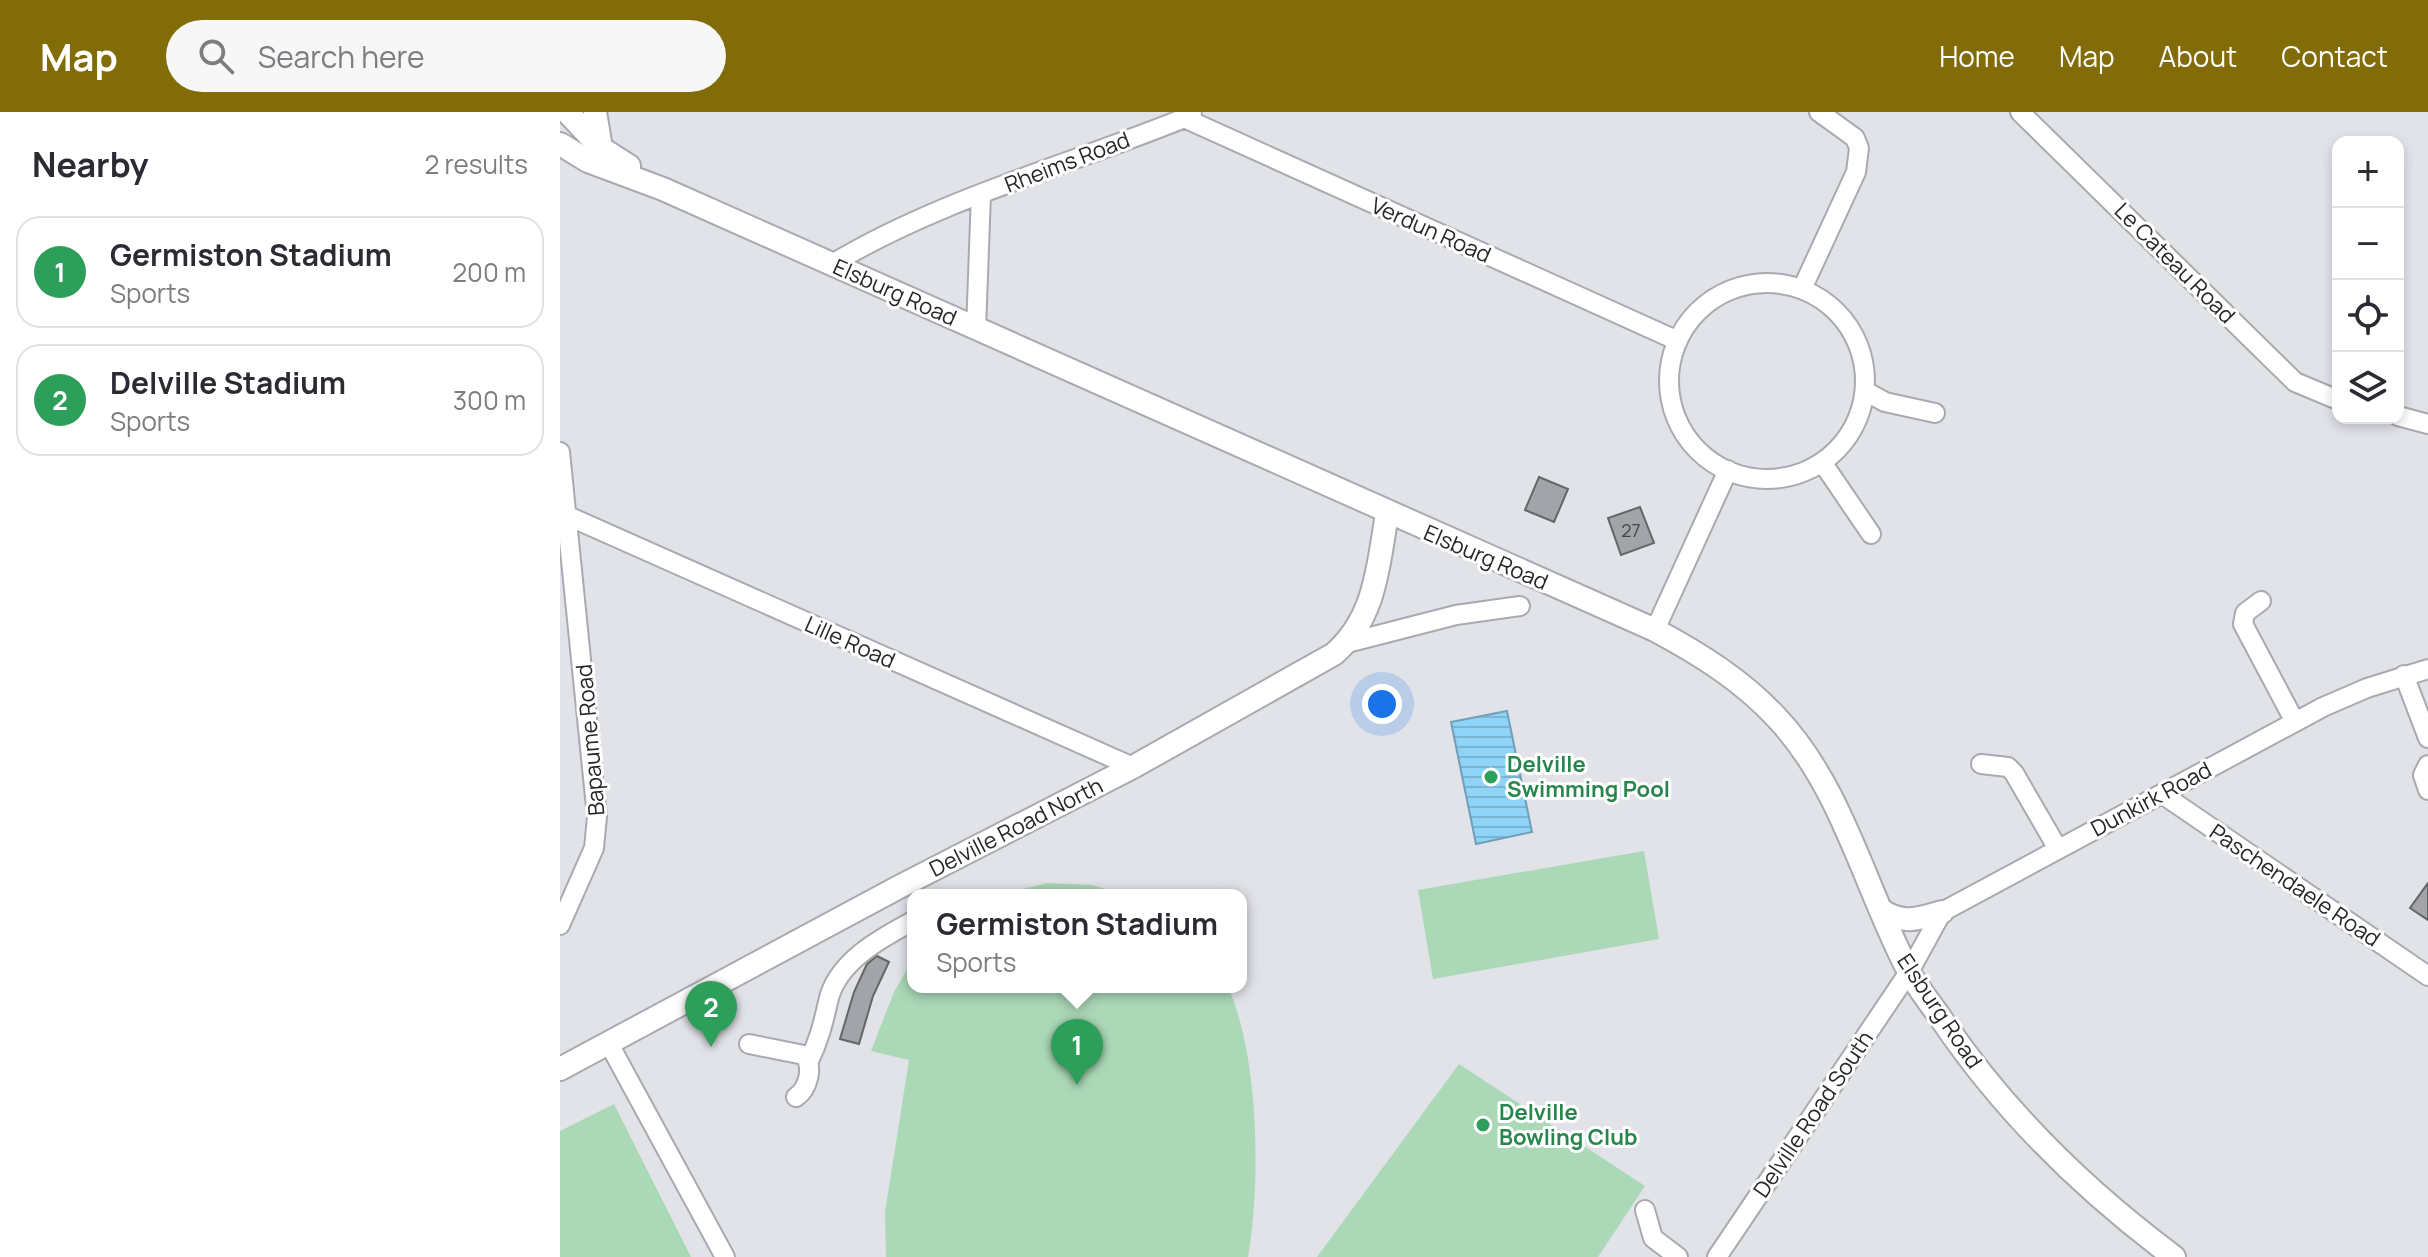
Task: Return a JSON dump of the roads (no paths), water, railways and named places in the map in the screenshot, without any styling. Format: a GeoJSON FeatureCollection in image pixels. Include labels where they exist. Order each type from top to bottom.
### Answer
{"type":"FeatureCollection","features":[{"type":"Feature","properties":{"kind":"main road"},"geometry":{"type":"LineString","coordinates":[[567,112],[601,148],[663,189]]}},
{"type":"Feature","properties":{"kind":"main road"},"geometry":{"type":"LineString","coordinates":[[595,112],[601,148]]}},
{"type":"Feature","properties":{"kind":"main road","name":"Elsburg Road"},"geometry":{"type":"LineString","coordinates":[[560,144],[588,161],[663,189],[1387,514],[1655,630],[1735,679],[1778,719],[1824,788],[1909,972],[1965,1054],[2031,1133],[2126,1222],[2174,1257]]}},
{"type":"Feature","properties":{"kind":"main road","name":"Delville Road North"},"geometry":{"type":"LineString","coordinates":[[560,1069],[1133,767],[1320,664],[1358,630],[1371,601],[1387,514]]}},
{"type":"Feature","properties":{"kind":"main road"},"geometry":{"type":"LineString","coordinates":[[1880,909],[1889,916],[1907,921],[1942,912]]}},
{"type":"Feature","properties":{"kind":"street"},"geometry":{"type":"LineString","coordinates":[[1802,289],[1856,172],[1858,159],[1855,138],[1819,112]]}},
{"type":"Feature","properties":{"kind":"street","name":"Le Cateau Road"},"geometry":{"type":"LineString","coordinates":[[2020,112],[2295,382],[2332,397]]}},
{"type":"Feature","properties":{"kind":"street","name":"Rheims Road"},"geometry":{"type":"LineString","coordinates":[[832,264],[873,239],[981,194],[1191,115]]}},
{"type":"Feature","properties":{"kind":"street","name":"Verdun Road"},"geometry":{"type":"LineString","coordinates":[[1191,115],[1678,341]]}},
{"type":"Feature","properties":{"kind":"street","name":"Rheims Road"},"geometry":{"type":"LineString","coordinates":[[976,330],[981,194]]}},
{"type":"Feature","properties":{"kind":"street"},"geometry":{"type":"LineString","coordinates":[[1766,283],[1802,289],[1830,306],[1851,330],[1865,370],[1865,391],[1852,432],[1822,462],[1782,477],[1760,478],[1728,470],[1692,443],[1674,412],[1669,376],[1678,341],[1699,311],[1729,290],[1766,283]]}},
{"type":"Feature","properties":{"kind":"street"},"geometry":{"type":"LineString","coordinates":[[1865,391],[1885,402],[1935,413]]}},
{"type":"Feature","properties":{"kind":"street"},"geometry":{"type":"LineString","coordinates":[[2404,418],[2428,424]]}},
{"type":"Feature","properties":{"kind":"street","name":"Bapaume Road"},"geometry":{"type":"LineString","coordinates":[[560,925],[594,848],[597,830],[561,462]]}},
{"type":"Feature","properties":{"kind":"street"},"geometry":{"type":"LineString","coordinates":[[1822,462],[1871,534]]}},
{"type":"Feature","properties":{"kind":"street"},"geometry":{"type":"LineString","coordinates":[[1655,630],[1728,470]]}},
{"type":"Feature","properties":{"kind":"street","name":"Lille Road"},"geometry":{"type":"LineString","coordinates":[[568,516],[1133,767]]}},
{"type":"Feature","properties":{"kind":"street"},"geometry":{"type":"LineString","coordinates":[[2261,601],[2245,613],[2243,624],[2295,722]]}},
{"type":"Feature","properties":{"kind":"street"},"geometry":{"type":"LineString","coordinates":[[1347,643],[1456,615],[1520,606]]}},
{"type":"Feature","properties":{"kind":"street","name":"Dunkirk Road"},"geometry":{"type":"LineString","coordinates":[[1942,912],[2295,722],[2404,675],[2428,669]]}},
{"type":"Feature","properties":{"kind":"street"},"geometry":{"type":"LineString","coordinates":[[2404,675],[2428,738]]}},
{"type":"Feature","properties":{"kind":"street"},"geometry":{"type":"LineString","coordinates":[[1981,764],[2008,767],[2014,773],[2058,849]]}},
{"type":"Feature","properties":{"kind":"street"},"geometry":{"type":"LineString","coordinates":[[2428,765],[2423,775],[2428,790]]}},
{"type":"Feature","properties":{"kind":"street","name":"Paschendaele Road"},"geometry":{"type":"LineString","coordinates":[[2162,794],[2428,976]]}},
{"type":"Feature","properties":{"kind":"street"},"geometry":{"type":"LineString","coordinates":[[1909,972],[1942,912]]}},
{"type":"Feature","properties":{"kind":"street"},"geometry":{"type":"LineString","coordinates":[[796,1097],[803,1091],[809,1061],[825,1027],[828,1002],[850,964],[907,924]]}},
{"type":"Feature","properties":{"kind":"street","name":"Delville Road South"},"geometry":{"type":"LineString","coordinates":[[1717,1257],[1909,972]]}},
{"type":"Feature","properties":{"kind":"street"},"geometry":{"type":"LineString","coordinates":[[608,1042],[725,1257]]}},
{"type":"Feature","properties":{"kind":"street"},"geometry":{"type":"LineString","coordinates":[[749,1044],[796,1052],[809,1061]]}},
{"type":"Feature","properties":{"kind":"street"},"geometry":{"type":"LineString","coordinates":[[1645,1210],[1653,1238],[1678,1257]]}},
{"type":"Feature","properties":{"kind":"water","name":"Delville Swimming Pool"},"geometry":{"type":"Polygon","coordinates":[[[1507,711],[1532,832],[1476,844],[1451,722],[1507,711]]]}},
{"type":"Feature","properties":{"kind":"place","name":"Delville Swimming Pool"},"geometry":{"type":"Point","coordinates":[1491,777]}},
{"type":"Feature","properties":{"kind":"place","name":"Delville Stadium"},"geometry":{"type":"Point","coordinates":[711,1047]}},
{"type":"Feature","properties":{"kind":"place","name":"Germiston Stadium"},"geometry":{"type":"Point","coordinates":[1077,1085]}},
{"type":"Feature","properties":{"kind":"place","name":"Delville Bowling Club"},"geometry":{"type":"Point","coordinates":[1483,1125]}}]}
